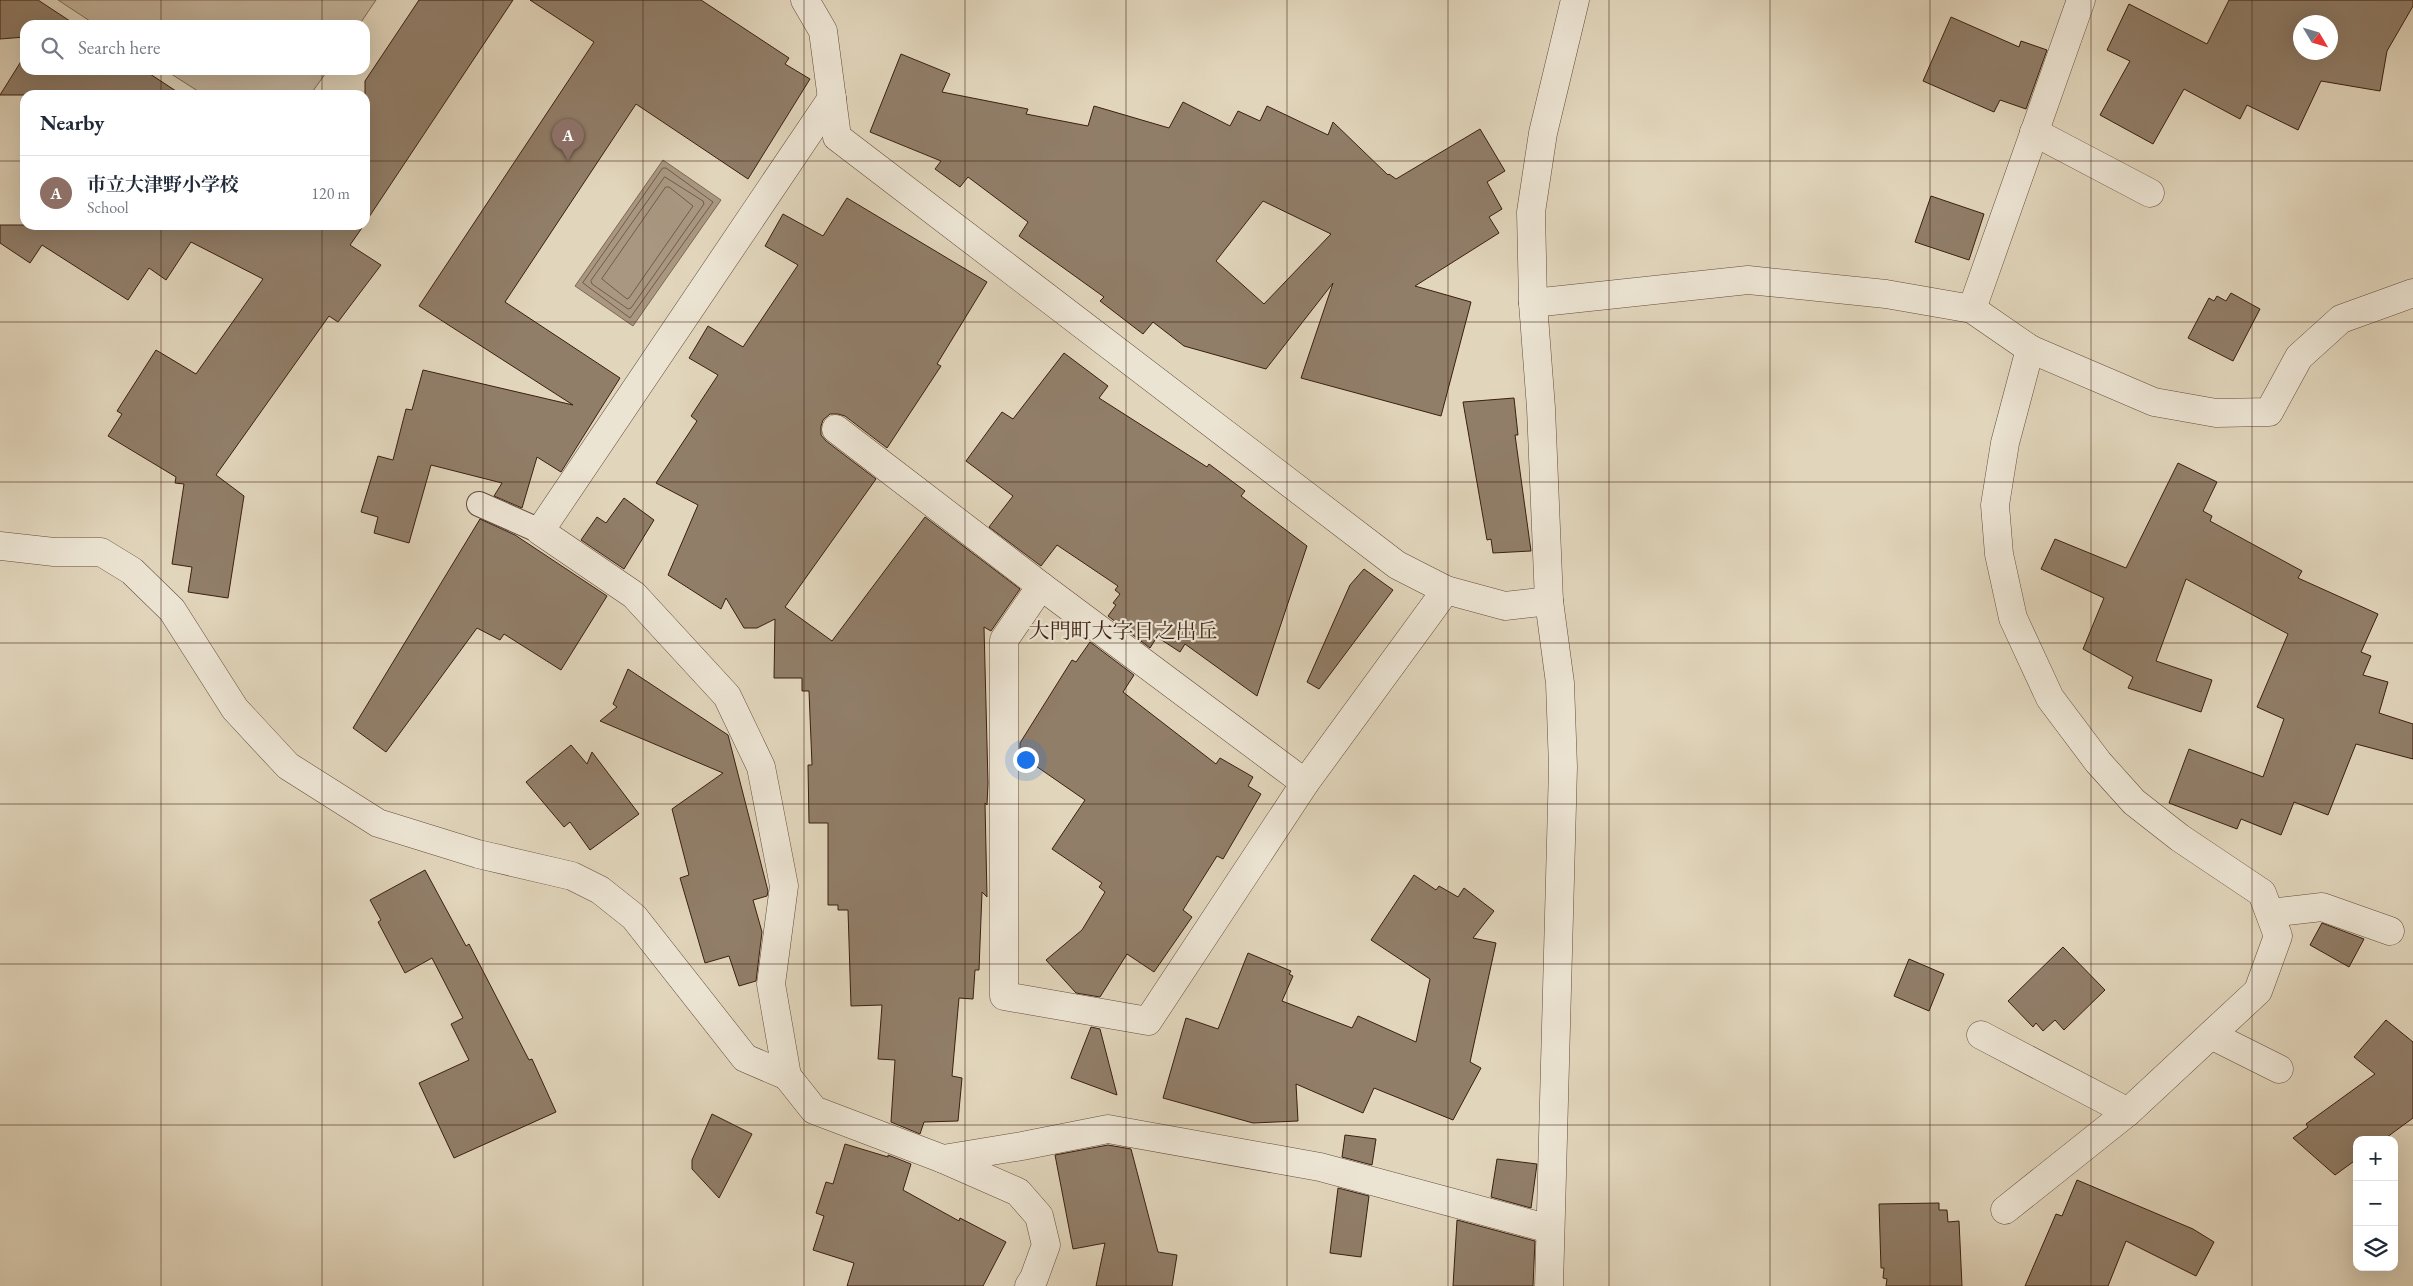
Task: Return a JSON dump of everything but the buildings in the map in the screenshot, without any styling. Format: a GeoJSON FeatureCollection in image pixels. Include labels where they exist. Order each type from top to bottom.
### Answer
{"type":"FeatureCollection","features":[{"type":"Feature","properties":{"kind":"street"},"geometry":{"type":"LineString","coordinates":[[804,0],[823,31],[837,137],[1397,565],[1446,590],[1505,606],[1549,601]]}},
{"type":"Feature","properties":{"kind":"street"},"geometry":{"type":"LineString","coordinates":[[1549,1286],[1563,767],[1560,683],[1549,601],[1541,408],[1533,304],[1532,212],[1543,133],[1575,0]]}},
{"type":"Feature","properties":{"kind":"street"},"geometry":{"type":"LineString","coordinates":[[1972,309],[2081,0]]}},
{"type":"Feature","properties":{"kind":"street"},"geometry":{"type":"LineString","coordinates":[[787,1076],[771,984],[784,886],[761,767],[727,696],[634,595],[540,530],[832,98]]}},
{"type":"Feature","properties":{"kind":"street"},"geometry":{"type":"LineString","coordinates":[[2034,132],[2150,193]]}},
{"type":"Feature","properties":{"kind":"street"},"geometry":{"type":"LineString","coordinates":[[1533,304],[1748,280],[1886,294],[1972,309],[2030,348],[2154,402],[2216,413],[2269,412],[2299,357],[2341,319],[2413,293]]}},
{"type":"Feature","properties":{"kind":"street"},"geometry":{"type":"LineString","coordinates":[[2005,1210],[2128,1112],[2258,991],[2278,936],[2262,893],[2180,838],[2134,802],[2098,762],[2050,698],[2013,618],[1999,554],[1995,505],[2005,443],[2030,348]]}},
{"type":"Feature","properties":{"kind":"street"},"geometry":{"type":"LineString","coordinates":[[836,429],[1041,586],[1305,783]]}},
{"type":"Feature","properties":{"kind":"street"},"geometry":{"type":"LineString","coordinates":[[0,546],[54,552],[101,552],[132,571],[172,610],[234,709],[288,766],[378,823],[478,854],[572,876],[600,890],[634,916],[745,1058],[787,1076],[814,1110],[943,1159],[1018,1192],[1038,1216],[1046,1246],[1029,1286]]}},
{"type":"Feature","properties":{"kind":"street"},"geometry":{"type":"LineString","coordinates":[[1041,586],[1004,640],[1004,996],[1148,1021],[1305,783],[1446,590]]}},
{"type":"Feature","properties":{"kind":"street"},"geometry":{"type":"LineString","coordinates":[[2270,913],[2322,907],[2390,931]]}},
{"type":"Feature","properties":{"kind":"street"},"geometry":{"type":"LineString","coordinates":[[1981,1035],[2128,1112]]}},
{"type":"Feature","properties":{"kind":"street"},"geometry":{"type":"LineString","coordinates":[[2211,1035],[2279,1069]]}},
{"type":"Feature","properties":{"kind":"street"},"geometry":{"type":"LineString","coordinates":[[943,1159],[1022,1146],[1108,1128],[1320,1167],[1550,1228]]}},
{"type":"Feature","properties":{"kind":"lane"},"geometry":{"type":"LineString","coordinates":[[479,504],[540,530]]}},
{"type":"Feature","properties":{"kind":"shaded area"},"geometry":{"type":"Polygon","coordinates":[[[58,0],[376,0],[362,20],[88,20],[58,0]]]}},
{"type":"Feature","properties":{"kind":"shaded area"},"geometry":{"type":"Polygon","coordinates":[[[173,75],[324,75],[314,90],[196,90],[173,75]]]}},
{"type":"Feature","properties":{"kind":"water"},"geometry":{"type":"Polygon","coordinates":[[[663,160],[721,200],[633,326],[575,286],[663,160]]]}},
{"type":"Feature","properties":{"kind":"place","name":"市立大津野小学校"},"geometry":{"type":"Point","coordinates":[568,160]}},
{"type":"Feature","properties":{"kind":"district","name":"大門町大字日之出丘"},"geometry":{"type":"Point","coordinates":[1123,630]}}]}
